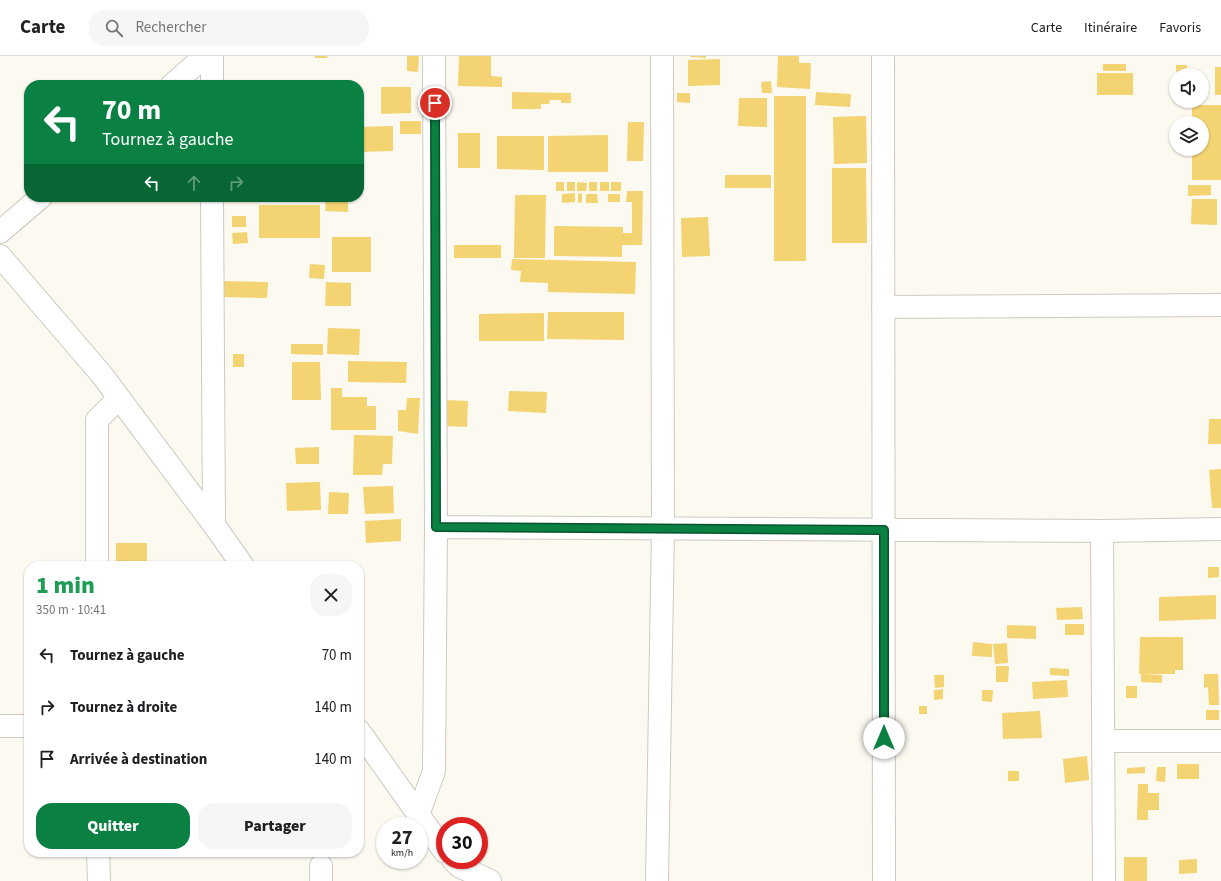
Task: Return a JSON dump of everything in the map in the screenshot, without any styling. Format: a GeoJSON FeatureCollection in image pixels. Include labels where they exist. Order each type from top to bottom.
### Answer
{"type":"FeatureCollection","features":[{"type":"Feature","properties":{"kind":"street"},"geometry":{"type":"LineString","coordinates":[[178,80],[205,56]]}},
{"type":"Feature","properties":{"kind":"street"},"geometry":{"type":"LineString","coordinates":[[212,56],[212,80]]}},
{"type":"Feature","properties":{"kind":"street"},"geometry":{"type":"LineString","coordinates":[[418,814],[434,771],[436,527],[434,56]]}},
{"type":"Feature","properties":{"kind":"street"},"geometry":{"type":"LineString","coordinates":[[657,881],[663,529],[662,56]]}},
{"type":"Feature","properties":{"kind":"street"},"geometry":{"type":"LineString","coordinates":[[883,56],[884,881]]}},
{"type":"Feature","properties":{"kind":"street"},"geometry":{"type":"LineString","coordinates":[[0,232],[34,202]]}},
{"type":"Feature","properties":{"kind":"street"},"geometry":{"type":"LineString","coordinates":[[212,202],[214,524]]}},
{"type":"Feature","properties":{"kind":"street"},"geometry":{"type":"LineString","coordinates":[[0,256],[102,375],[214,524],[240,561]]}},
{"type":"Feature","properties":{"kind":"street"},"geometry":{"type":"LineString","coordinates":[[883,307],[1221,305]]}},
{"type":"Feature","properties":{"kind":"street"},"geometry":{"type":"LineString","coordinates":[[97,561],[97,420],[119,398]]}},
{"type":"Feature","properties":{"kind":"street"},"geometry":{"type":"LineString","coordinates":[[436,527],[1102,531],[1221,529]]}},
{"type":"Feature","properties":{"kind":"street"},"geometry":{"type":"LineString","coordinates":[[1102,531],[1104,881]]}},
{"type":"Feature","properties":{"kind":"street"},"geometry":{"type":"LineString","coordinates":[[0,726],[24,726]]}},
{"type":"Feature","properties":{"kind":"street"},"geometry":{"type":"LineString","coordinates":[[364,738],[436,839]]}},
{"type":"Feature","properties":{"kind":"street"},"geometry":{"type":"LineString","coordinates":[[1104,741],[1221,741]]}},
{"type":"Feature","properties":{"kind":"street"},"geometry":{"type":"LineString","coordinates":[[98,857],[98,881]]}},
{"type":"Feature","properties":{"kind":"street"},"geometry":{"type":"LineString","coordinates":[[465,869],[490,881]]}},
{"type":"Feature","properties":{"kind":"building"},"geometry":{"type":"Polygon","coordinates":[[[315,56],[327,56],[328,58],[315,58],[315,56]]]}},
{"type":"Feature","properties":{"kind":"building"},"geometry":{"type":"Polygon","coordinates":[[[407,56],[419,56],[418,72],[407,71],[407,56]]]}},
{"type":"Feature","properties":{"kind":"building"},"geometry":{"type":"Polygon","coordinates":[[[459,56],[491,56],[491,76],[502,77],[502,87],[458,86],[459,56]]]}},
{"type":"Feature","properties":{"kind":"building"},"geometry":{"type":"Polygon","coordinates":[[[706,56],[706,58],[690,57],[706,56]]]}},
{"type":"Feature","properties":{"kind":"building"},"geometry":{"type":"Polygon","coordinates":[[[778,56],[799,56],[799,63],[811,63],[810,89],[777,87],[778,56]]]}},
{"type":"Feature","properties":{"kind":"building"},"geometry":{"type":"Polygon","coordinates":[[[720,59],[720,85],[688,86],[688,60],[720,59]]]}},
{"type":"Feature","properties":{"kind":"building"},"geometry":{"type":"Polygon","coordinates":[[[1103,64],[1126,64],[1126,71],[1103,71],[1103,64]]]}},
{"type":"Feature","properties":{"kind":"building"},"geometry":{"type":"Polygon","coordinates":[[[1176,65],[1187,65],[1187,68],[1176,68],[1176,65]]]}},
{"type":"Feature","properties":{"kind":"building"},"geometry":{"type":"Polygon","coordinates":[[[1215,67],[1221,67],[1221,95],[1215,95],[1215,67]]]}},
{"type":"Feature","properties":{"kind":"building"},"geometry":{"type":"Polygon","coordinates":[[[1097,73],[1133,73],[1133,95],[1097,95],[1097,73]]]}},
{"type":"Feature","properties":{"kind":"building"},"geometry":{"type":"Polygon","coordinates":[[[771,81],[772,93],[762,93],[761,82],[771,81]]]}},
{"type":"Feature","properties":{"kind":"building"},"geometry":{"type":"Polygon","coordinates":[[[381,87],[411,87],[411,113],[381,114],[381,87]]]}},
{"type":"Feature","properties":{"kind":"building"},"geometry":{"type":"Polygon","coordinates":[[[512,92],[571,93],[571,103],[561,103],[561,100],[550,100],[549,104],[541,104],[541,109],[512,109],[512,92]]]}},
{"type":"Feature","properties":{"kind":"building"},"geometry":{"type":"Polygon","coordinates":[[[816,92],[851,94],[850,107],[815,105],[816,92]]]}},
{"type":"Feature","properties":{"kind":"building"},"geometry":{"type":"Polygon","coordinates":[[[677,93],[690,93],[690,103],[677,102],[677,93]]]}},
{"type":"Feature","properties":{"kind":"building"},"geometry":{"type":"Polygon","coordinates":[[[774,96],[806,96],[806,261],[774,261],[774,96]]]}},
{"type":"Feature","properties":{"kind":"building"},"geometry":{"type":"Polygon","coordinates":[[[739,98],[767,98],[767,127],[738,126],[739,98]]]}},
{"type":"Feature","properties":{"kind":"building"},"geometry":{"type":"Polygon","coordinates":[[[1209,105],[1221,105],[1221,180],[1192,180],[1192,156],[1209,156],[1209,116],[1192,116],[1192,108],[1209,108],[1209,105]]]}},
{"type":"Feature","properties":{"kind":"building"},"geometry":{"type":"Polygon","coordinates":[[[866,116],[867,163],[834,164],[833,117],[866,116]]]}},
{"type":"Feature","properties":{"kind":"building"},"geometry":{"type":"Polygon","coordinates":[[[400,121],[421,121],[421,134],[400,134],[400,121]]]}},
{"type":"Feature","properties":{"kind":"building"},"geometry":{"type":"Polygon","coordinates":[[[628,122],[644,122],[643,161],[627,161],[628,122]]]}},
{"type":"Feature","properties":{"kind":"building"},"geometry":{"type":"Polygon","coordinates":[[[393,126],[393,151],[364,152],[364,127],[393,126]]]}},
{"type":"Feature","properties":{"kind":"building"},"geometry":{"type":"Polygon","coordinates":[[[458,133],[480,133],[480,168],[458,168],[458,133]]]}},
{"type":"Feature","properties":{"kind":"building"},"geometry":{"type":"Polygon","coordinates":[[[608,135],[608,172],[548,172],[548,136],[608,135]]]}},
{"type":"Feature","properties":{"kind":"building"},"geometry":{"type":"Polygon","coordinates":[[[497,136],[544,136],[544,170],[497,169],[497,136]]]}},
{"type":"Feature","properties":{"kind":"building"},"geometry":{"type":"Polygon","coordinates":[[[832,168],[866,168],[867,243],[832,243],[832,168]]]}},
{"type":"Feature","properties":{"kind":"building"},"geometry":{"type":"Polygon","coordinates":[[[725,175],[771,175],[771,188],[725,188],[725,175]]]}},
{"type":"Feature","properties":{"kind":"building"},"geometry":{"type":"Polygon","coordinates":[[[556,182],[564,182],[564,191],[556,191],[556,182]]]}},
{"type":"Feature","properties":{"kind":"building"},"geometry":{"type":"Polygon","coordinates":[[[567,182],[575,182],[575,191],[567,191],[567,182]]]}},
{"type":"Feature","properties":{"kind":"building"},"geometry":{"type":"Polygon","coordinates":[[[577,182],[587,183],[586,191],[577,191],[577,182]]]}},
{"type":"Feature","properties":{"kind":"building"},"geometry":{"type":"Polygon","coordinates":[[[589,182],[597,182],[597,191],[589,191],[589,182]]]}},
{"type":"Feature","properties":{"kind":"building"},"geometry":{"type":"Polygon","coordinates":[[[600,182],[609,182],[609,191],[600,191],[600,182]]]}},
{"type":"Feature","properties":{"kind":"building"},"geometry":{"type":"Polygon","coordinates":[[[611,182],[621,182],[621,191],[611,191],[611,182]]]}},
{"type":"Feature","properties":{"kind":"building"},"geometry":{"type":"Polygon","coordinates":[[[1188,185],[1211,185],[1211,195],[1188,196],[1188,185]]]}},
{"type":"Feature","properties":{"kind":"building"},"geometry":{"type":"Polygon","coordinates":[[[627,191],[643,191],[642,245],[622,245],[622,257],[554,256],[554,226],[623,227],[623,233],[632,233],[632,202],[626,202],[627,191]]]}},
{"type":"Feature","properties":{"kind":"building"},"geometry":{"type":"Polygon","coordinates":[[[575,193],[575,202],[562,203],[562,194],[575,193]]]}},
{"type":"Feature","properties":{"kind":"building"},"geometry":{"type":"Polygon","coordinates":[[[582,193],[582,202],[578,203],[578,194],[582,193]]]}},
{"type":"Feature","properties":{"kind":"building"},"geometry":{"type":"Polygon","coordinates":[[[586,194],[597,194],[598,203],[586,203],[586,194]]]}},
{"type":"Feature","properties":{"kind":"building"},"geometry":{"type":"Polygon","coordinates":[[[608,194],[620,194],[620,202],[608,202],[608,194]]]}},
{"type":"Feature","properties":{"kind":"building"},"geometry":{"type":"Polygon","coordinates":[[[515,195],[546,195],[545,258],[514,258],[515,195]]]}},
{"type":"Feature","properties":{"kind":"building"},"geometry":{"type":"Polygon","coordinates":[[[1192,199],[1217,199],[1217,225],[1191,224],[1192,199]]]}},
{"type":"Feature","properties":{"kind":"building"},"geometry":{"type":"Polygon","coordinates":[[[326,202],[348,202],[348,212],[325,211],[326,202]]]}},
{"type":"Feature","properties":{"kind":"building"},"geometry":{"type":"Polygon","coordinates":[[[259,205],[320,205],[320,238],[259,238],[259,205]]]}},
{"type":"Feature","properties":{"kind":"building"},"geometry":{"type":"Polygon","coordinates":[[[232,216],[246,216],[246,227],[232,227],[232,216]]]}},
{"type":"Feature","properties":{"kind":"building"},"geometry":{"type":"Polygon","coordinates":[[[708,217],[710,256],[682,257],[681,218],[708,217]]]}},
{"type":"Feature","properties":{"kind":"building"},"geometry":{"type":"Polygon","coordinates":[[[247,232],[248,243],[233,244],[232,233],[247,232]]]}},
{"type":"Feature","properties":{"kind":"building"},"geometry":{"type":"Polygon","coordinates":[[[332,237],[371,237],[371,272],[332,272],[332,237]]]}},
{"type":"Feature","properties":{"kind":"building"},"geometry":{"type":"Polygon","coordinates":[[[454,245],[501,245],[501,258],[454,258],[454,245]]]}},
{"type":"Feature","properties":{"kind":"building"},"geometry":{"type":"Polygon","coordinates":[[[512,259],[636,262],[635,294],[548,292],[548,283],[520,282],[521,271],[511,270],[512,259]]]}},
{"type":"Feature","properties":{"kind":"building"},"geometry":{"type":"Polygon","coordinates":[[[310,264],[325,265],[324,279],[309,278],[310,264]]]}},
{"type":"Feature","properties":{"kind":"building"},"geometry":{"type":"Polygon","coordinates":[[[220,281],[268,282],[267,298],[219,297],[220,281]]]}},
{"type":"Feature","properties":{"kind":"building"},"geometry":{"type":"Polygon","coordinates":[[[326,282],[351,283],[351,306],[325,306],[326,282]]]}},
{"type":"Feature","properties":{"kind":"building"},"geometry":{"type":"Polygon","coordinates":[[[548,312],[624,312],[624,340],[547,339],[548,312]]]}},
{"type":"Feature","properties":{"kind":"building"},"geometry":{"type":"Polygon","coordinates":[[[544,313],[544,341],[479,341],[479,314],[544,313]]]}},
{"type":"Feature","properties":{"kind":"building"},"geometry":{"type":"Polygon","coordinates":[[[328,328],[360,329],[359,355],[327,354],[328,328]]]}},
{"type":"Feature","properties":{"kind":"building"},"geometry":{"type":"Polygon","coordinates":[[[291,344],[323,344],[323,355],[291,354],[291,344]]]}},
{"type":"Feature","properties":{"kind":"building"},"geometry":{"type":"Polygon","coordinates":[[[233,354],[244,354],[244,367],[233,367],[233,354]]]}},
{"type":"Feature","properties":{"kind":"building"},"geometry":{"type":"Polygon","coordinates":[[[348,361],[407,362],[406,383],[348,382],[348,361]]]}},
{"type":"Feature","properties":{"kind":"building"},"geometry":{"type":"Polygon","coordinates":[[[292,362],[320,362],[321,400],[292,400],[292,362]]]}},
{"type":"Feature","properties":{"kind":"building"},"geometry":{"type":"Polygon","coordinates":[[[331,388],[342,388],[342,397],[367,397],[367,406],[376,406],[376,430],[331,430],[331,388]]]}},
{"type":"Feature","properties":{"kind":"building"},"geometry":{"type":"Polygon","coordinates":[[[509,391],[547,392],[546,413],[508,411],[509,391]]]}},
{"type":"Feature","properties":{"kind":"building"},"geometry":{"type":"Polygon","coordinates":[[[407,398],[420,398],[418,434],[398,431],[398,410],[406,410],[407,398]]]}},
{"type":"Feature","properties":{"kind":"building"},"geometry":{"type":"Polygon","coordinates":[[[446,400],[468,401],[467,427],[444,426],[446,400]]]}},
{"type":"Feature","properties":{"kind":"building"},"geometry":{"type":"Polygon","coordinates":[[[1209,419],[1221,419],[1221,444],[1208,444],[1209,419]]]}},
{"type":"Feature","properties":{"kind":"building"},"geometry":{"type":"Polygon","coordinates":[[[354,435],[393,436],[392,464],[383,464],[382,475],[353,475],[354,435]]]}},
{"type":"Feature","properties":{"kind":"building"},"geometry":{"type":"Polygon","coordinates":[[[319,447],[319,464],[296,464],[295,448],[319,447]]]}},
{"type":"Feature","properties":{"kind":"building"},"geometry":{"type":"Polygon","coordinates":[[[1221,469],[1221,508],[1212,508],[1209,470],[1221,469]]]}},
{"type":"Feature","properties":{"kind":"building"},"geometry":{"type":"Polygon","coordinates":[[[320,482],[321,510],[287,511],[286,483],[320,482]]]}},
{"type":"Feature","properties":{"kind":"building"},"geometry":{"type":"Polygon","coordinates":[[[393,486],[394,513],[365,514],[363,487],[393,486]]]}},
{"type":"Feature","properties":{"kind":"building"},"geometry":{"type":"Polygon","coordinates":[[[329,492],[349,493],[348,514],[328,514],[329,492]]]}},
{"type":"Feature","properties":{"kind":"building"},"geometry":{"type":"Polygon","coordinates":[[[401,519],[401,541],[366,543],[365,521],[401,519]]]}},
{"type":"Feature","properties":{"kind":"building"},"geometry":{"type":"Polygon","coordinates":[[[116,543],[147,543],[147,561],[116,561],[116,543]]]}},
{"type":"Feature","properties":{"kind":"building"},"geometry":{"type":"Polygon","coordinates":[[[1208,567],[1219,567],[1219,577],[1208,578],[1208,567]]]}},
{"type":"Feature","properties":{"kind":"building"},"geometry":{"type":"Polygon","coordinates":[[[1216,595],[1216,619],[1159,621],[1159,597],[1216,595]]]}},
{"type":"Feature","properties":{"kind":"building"},"geometry":{"type":"Polygon","coordinates":[[[1082,607],[1083,619],[1057,620],[1056,608],[1082,607]]]}},
{"type":"Feature","properties":{"kind":"building"},"geometry":{"type":"Polygon","coordinates":[[[1065,624],[1084,624],[1084,635],[1065,635],[1065,624]]]}},
{"type":"Feature","properties":{"kind":"building"},"geometry":{"type":"Polygon","coordinates":[[[1007,625],[1036,626],[1036,639],[1007,638],[1007,625]]]}},
{"type":"Feature","properties":{"kind":"building"},"geometry":{"type":"Polygon","coordinates":[[[1140,637],[1183,637],[1183,670],[1175,670],[1175,674],[1144,674],[1162,675],[1162,683],[1141,682],[1141,674],[1139,674],[1140,637]]]}},
{"type":"Feature","properties":{"kind":"building"},"geometry":{"type":"Polygon","coordinates":[[[973,642],[992,644],[992,657],[972,656],[973,642]]]}},
{"type":"Feature","properties":{"kind":"building"},"geometry":{"type":"Polygon","coordinates":[[[1007,643],[1008,663],[995,664],[993,644],[1007,643]]]}},
{"type":"Feature","properties":{"kind":"building"},"geometry":{"type":"Polygon","coordinates":[[[996,666],[1009,666],[1008,682],[996,682],[996,666]]]}},
{"type":"Feature","properties":{"kind":"building"},"geometry":{"type":"Polygon","coordinates":[[[1050,668],[1069,669],[1069,676],[1050,675],[1050,668]]]}},
{"type":"Feature","properties":{"kind":"building"},"geometry":{"type":"Polygon","coordinates":[[[1204,674],[1218,674],[1219,705],[1209,705],[1208,687],[1204,688],[1204,674]]]}},
{"type":"Feature","properties":{"kind":"building"},"geometry":{"type":"Polygon","coordinates":[[[934,675],[944,675],[944,687],[935,688],[934,675]]]}},
{"type":"Feature","properties":{"kind":"building"},"geometry":{"type":"Polygon","coordinates":[[[1067,680],[1068,697],[1033,699],[1032,682],[1067,680]]]}},
{"type":"Feature","properties":{"kind":"building"},"geometry":{"type":"Polygon","coordinates":[[[1126,686],[1137,686],[1137,698],[1126,698],[1126,686]]]}},
{"type":"Feature","properties":{"kind":"building"},"geometry":{"type":"Polygon","coordinates":[[[943,689],[943,699],[934,700],[934,690],[943,689]]]}},
{"type":"Feature","properties":{"kind":"building"},"geometry":{"type":"Polygon","coordinates":[[[982,690],[993,690],[992,702],[982,701],[982,690]]]}},
{"type":"Feature","properties":{"kind":"building"},"geometry":{"type":"Polygon","coordinates":[[[919,706],[927,706],[927,714],[919,714],[919,706]]]}},
{"type":"Feature","properties":{"kind":"building"},"geometry":{"type":"Polygon","coordinates":[[[1206,710],[1219,710],[1219,720],[1206,720],[1206,710]]]}},
{"type":"Feature","properties":{"kind":"building"},"geometry":{"type":"Polygon","coordinates":[[[1040,711],[1042,738],[1003,739],[1002,713],[1040,711]]]}},
{"type":"Feature","properties":{"kind":"building"},"geometry":{"type":"Polygon","coordinates":[[[1087,756],[1089,780],[1065,783],[1063,759],[1087,756]]]}},
{"type":"Feature","properties":{"kind":"building"},"geometry":{"type":"Polygon","coordinates":[[[1177,764],[1199,764],[1199,779],[1177,779],[1177,764]]]}},
{"type":"Feature","properties":{"kind":"building"},"geometry":{"type":"Polygon","coordinates":[[[1145,767],[1145,773],[1127,774],[1127,768],[1145,767]]]}},
{"type":"Feature","properties":{"kind":"building"},"geometry":{"type":"Polygon","coordinates":[[[1157,767],[1166,767],[1165,782],[1156,781],[1157,767]]]}},
{"type":"Feature","properties":{"kind":"building"},"geometry":{"type":"Polygon","coordinates":[[[1008,771],[1019,771],[1019,781],[1008,781],[1008,771]]]}},
{"type":"Feature","properties":{"kind":"building"},"geometry":{"type":"Polygon","coordinates":[[[1138,784],[1148,784],[1148,793],[1159,793],[1159,810],[1148,810],[1148,820],[1137,820],[1138,784]]]}},
{"type":"Feature","properties":{"kind":"building"},"geometry":{"type":"Polygon","coordinates":[[[1124,857],[1147,857],[1147,881],[1124,881],[1124,857]]]}},
{"type":"Feature","properties":{"kind":"building"},"geometry":{"type":"Polygon","coordinates":[[[1197,859],[1197,873],[1179,874],[1179,860],[1197,859]]]}},
{"type":"Feature","properties":{"kind":"route"},"geometry":{"type":"LineString","coordinates":[[435,103],[436,527],[884,530],[884,738]]}}]}
